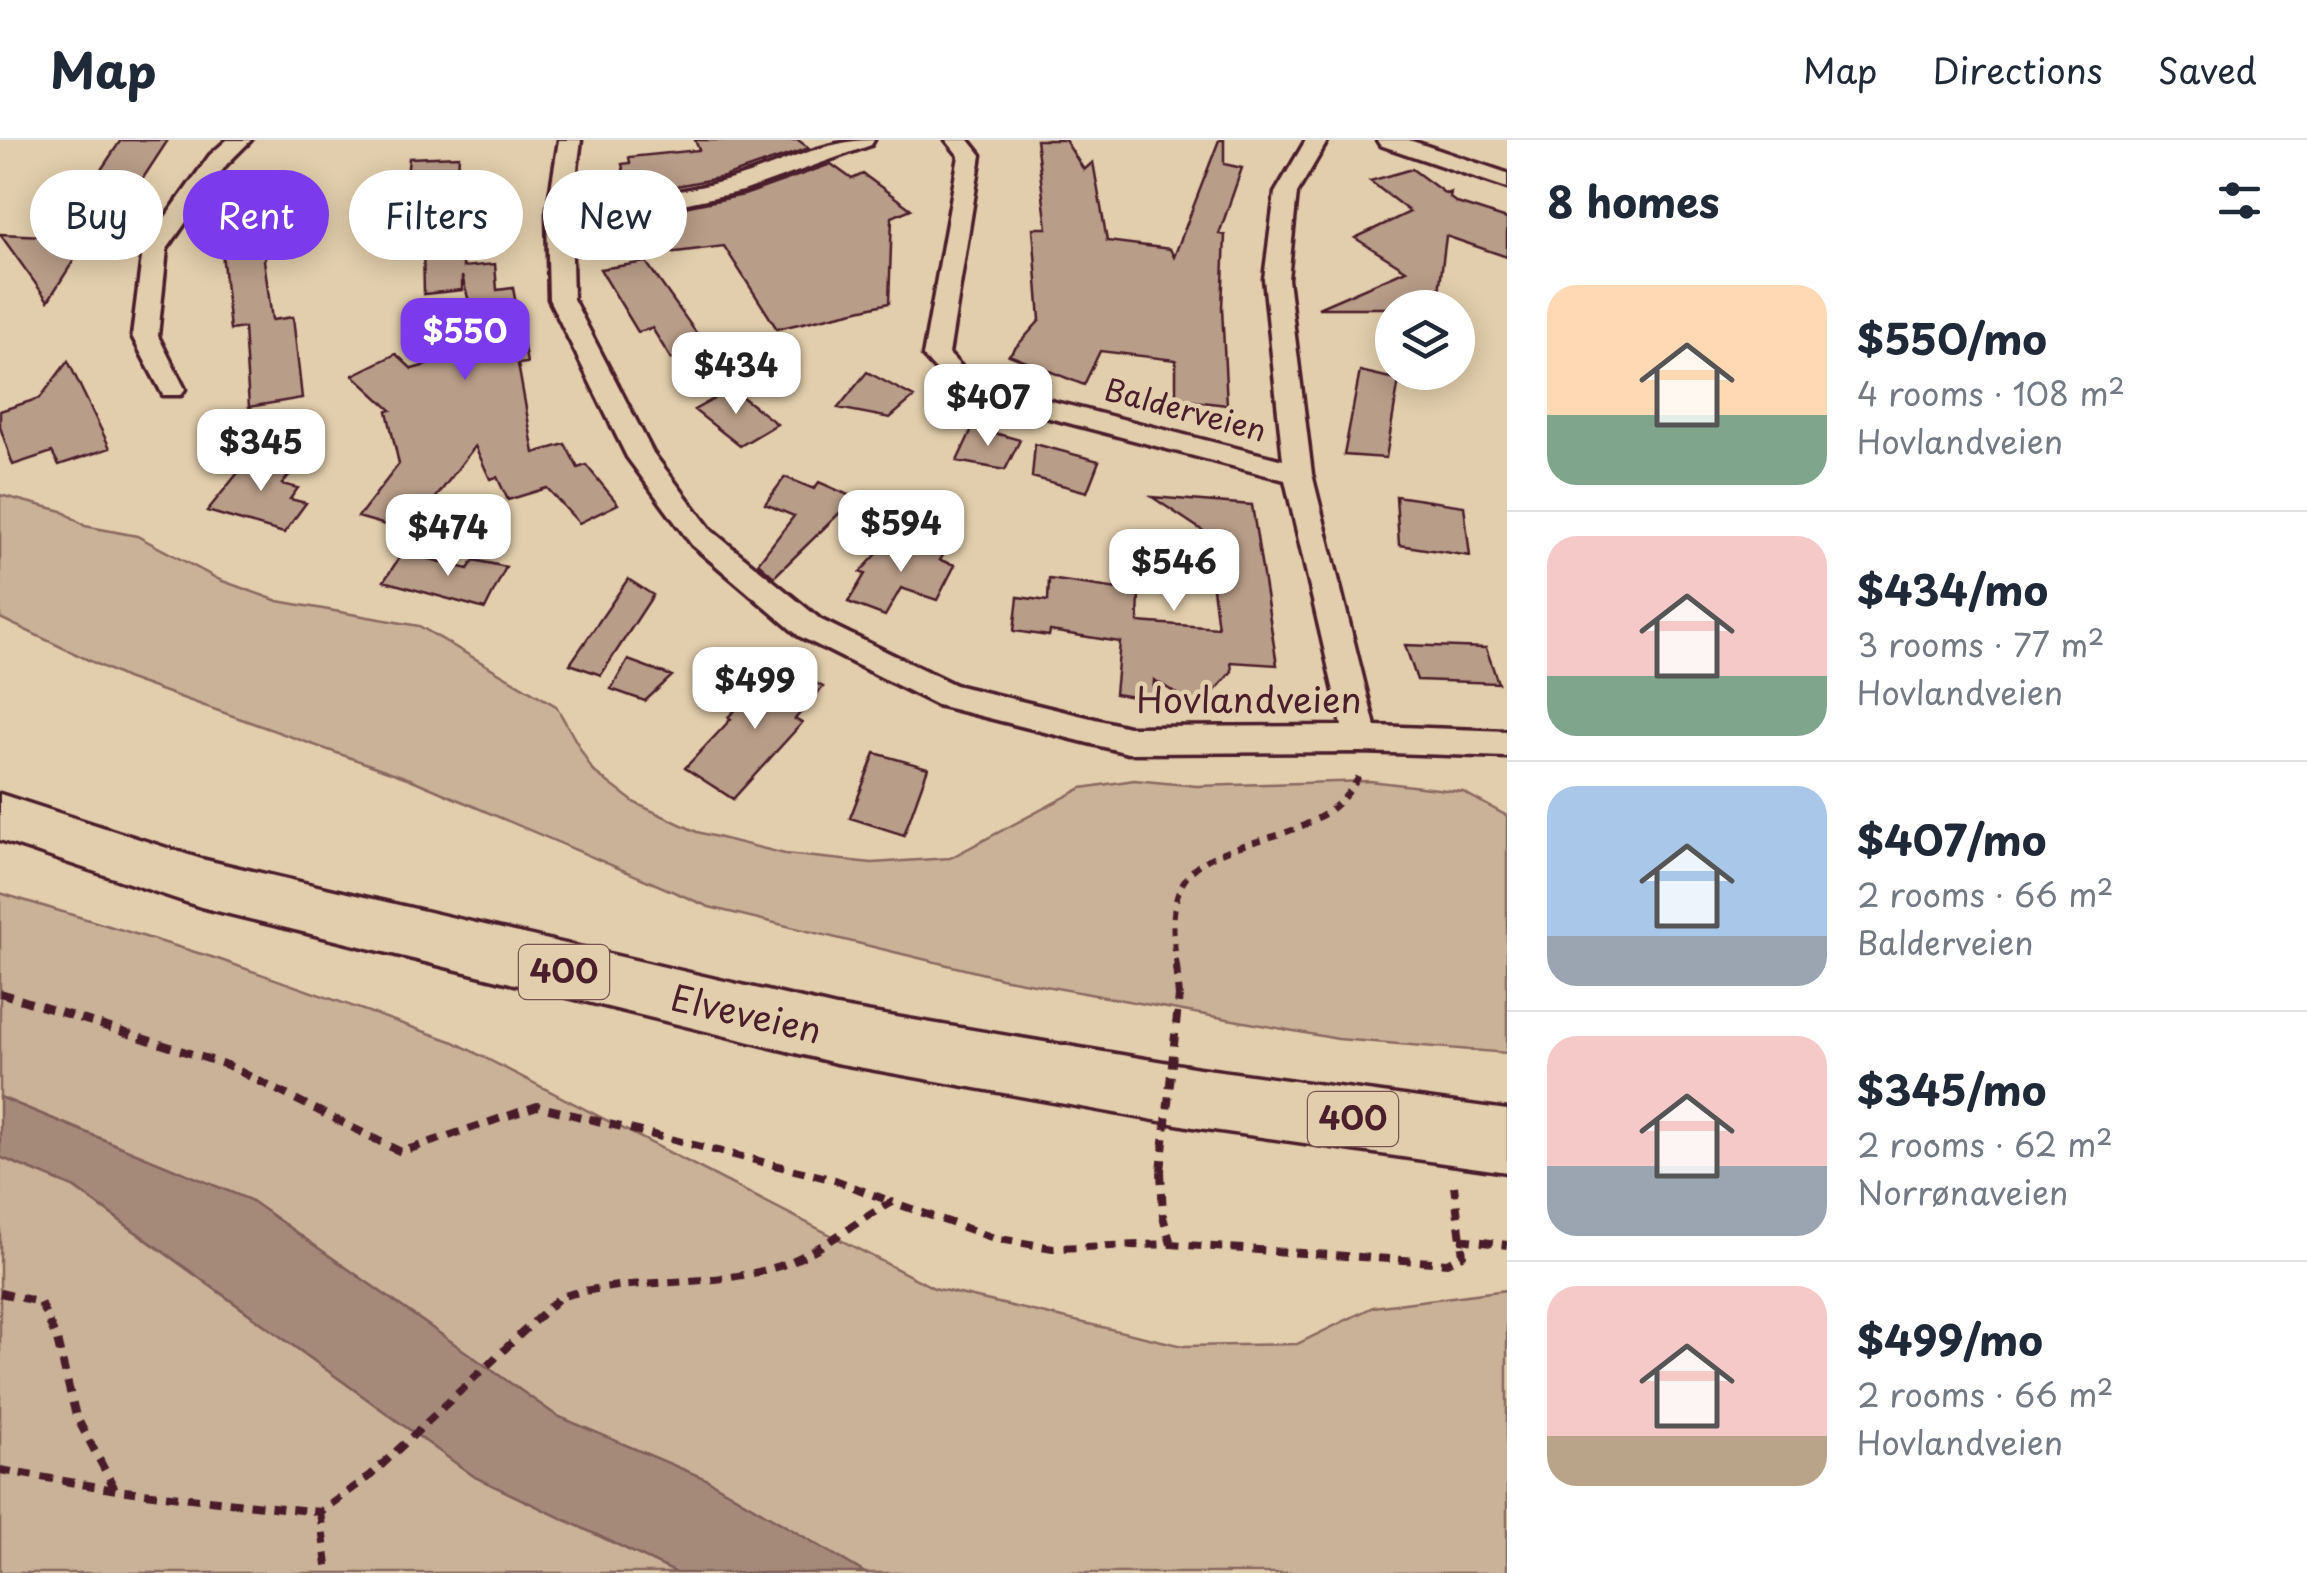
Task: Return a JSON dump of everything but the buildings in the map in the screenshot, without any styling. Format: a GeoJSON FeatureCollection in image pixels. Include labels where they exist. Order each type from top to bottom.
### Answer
{"type":"FeatureCollection","features":[{"type":"Feature","properties":{"kind":"highway","name":"Elveveien"},"geometry":{"type":"LineString","coordinates":[[0,817],[201,883],[836,1035],[1199,1098],[1507,1141]]}},
{"type":"Feature","properties":{"kind":"street"},"geometry":{"type":"LineString","coordinates":[[172,389],[145,336],[155,248],[218,160],[240,140]]}},
{"type":"Feature","properties":{"kind":"street","name":"Hovlandveien"},"geometry":{"type":"LineString","coordinates":[[566,170],[570,140]]}},
{"type":"Feature","properties":{"kind":"street"},"geometry":{"type":"LineString","coordinates":[[687,196],[735,186],[863,140]]}},
{"type":"Feature","properties":{"kind":"street","name":"Balderveien"},"geometry":{"type":"LineString","coordinates":[[957,140],[970,155],[936,356],[967,388],[1298,474]]}},
{"type":"Feature","properties":{"kind":"street"},"geometry":{"type":"LineString","coordinates":[[1317,140],[1286,193],[1276,279],[1298,474],[1362,739]]}},
{"type":"Feature","properties":{"kind":"street"},"geometry":{"type":"LineString","coordinates":[[1388,140],[1507,181]]}},
{"type":"Feature","properties":{"kind":"street","name":"Hovlandveien"},"geometry":{"type":"LineString","coordinates":[[560,260],[561,300],[641,456],[702,538],[810,628],[948,696],[1128,740],[1362,739],[1507,744]]}},
{"type":"Feature","properties":{"kind":"path"},"geometry":{"type":"LineString","coordinates":[[1171,1244],[1163,1217],[1161,1170],[1180,996],[1175,918],[1180,888],[1190,872],[1205,861],[1301,828],[1345,804],[1358,786],[1362,739]]}},
{"type":"Feature","properties":{"kind":"path"},"geometry":{"type":"LineString","coordinates":[[0,994],[227,1065],[401,1152],[537,1106],[834,1180],[994,1238],[1054,1248],[1171,1244],[1446,1263],[1461,1259],[1454,1180]]}},
{"type":"Feature","properties":{"kind":"path"},"geometry":{"type":"LineString","coordinates":[[0,1470],[116,1490],[320,1512],[371,1476],[560,1297],[584,1288],[704,1278],[778,1266],[892,1202]]}},
{"type":"Feature","properties":{"kind":"path"},"geometry":{"type":"LineString","coordinates":[[1460,1239],[1507,1244]]}},
{"type":"Feature","properties":{"kind":"path"},"geometry":{"type":"LineString","coordinates":[[0,1293],[40,1302],[57,1340],[76,1416],[116,1490]]}},
{"type":"Feature","properties":{"kind":"path"},"geometry":{"type":"LineString","coordinates":[[320,1512],[328,1573]]}},
{"type":"Feature","properties":{"kind":"shaded area"},"geometry":{"type":"Polygon","coordinates":[[[0,495],[62,511],[85,526],[137,536],[220,580],[278,601],[419,626],[556,706],[593,771],[635,803],[697,832],[785,854],[872,863],[950,858],[1082,788],[1134,780],[1197,786],[1370,781],[1463,792],[1507,816],[1507,1053],[1338,1039],[1001,978],[709,907],[410,779],[126,678],[0,618],[0,495]]]}},
{"type":"Feature","properties":{"kind":"shaded area"},"geometry":{"type":"Polygon","coordinates":[[[0,893],[218,959],[454,1042],[934,1288],[1183,1346],[1297,1344],[1373,1307],[1507,1290],[1507,1573],[865,1573],[706,1479],[557,1416],[250,1200],[0,1097],[0,893]]]}},
{"type":"Feature","properties":{"kind":"shaded area"},"geometry":{"type":"Polygon","coordinates":[[[0,1097],[250,1200],[557,1416],[706,1479],[865,1573],[677,1573],[475,1477],[74,1187],[0,1157],[0,1097]]]}},
{"type":"Feature","properties":{"kind":"shaded area"},"geometry":{"type":"Polygon","coordinates":[[[0,1157],[73,1187],[475,1477],[677,1573],[0,1573],[0,1157]]]}}]}
